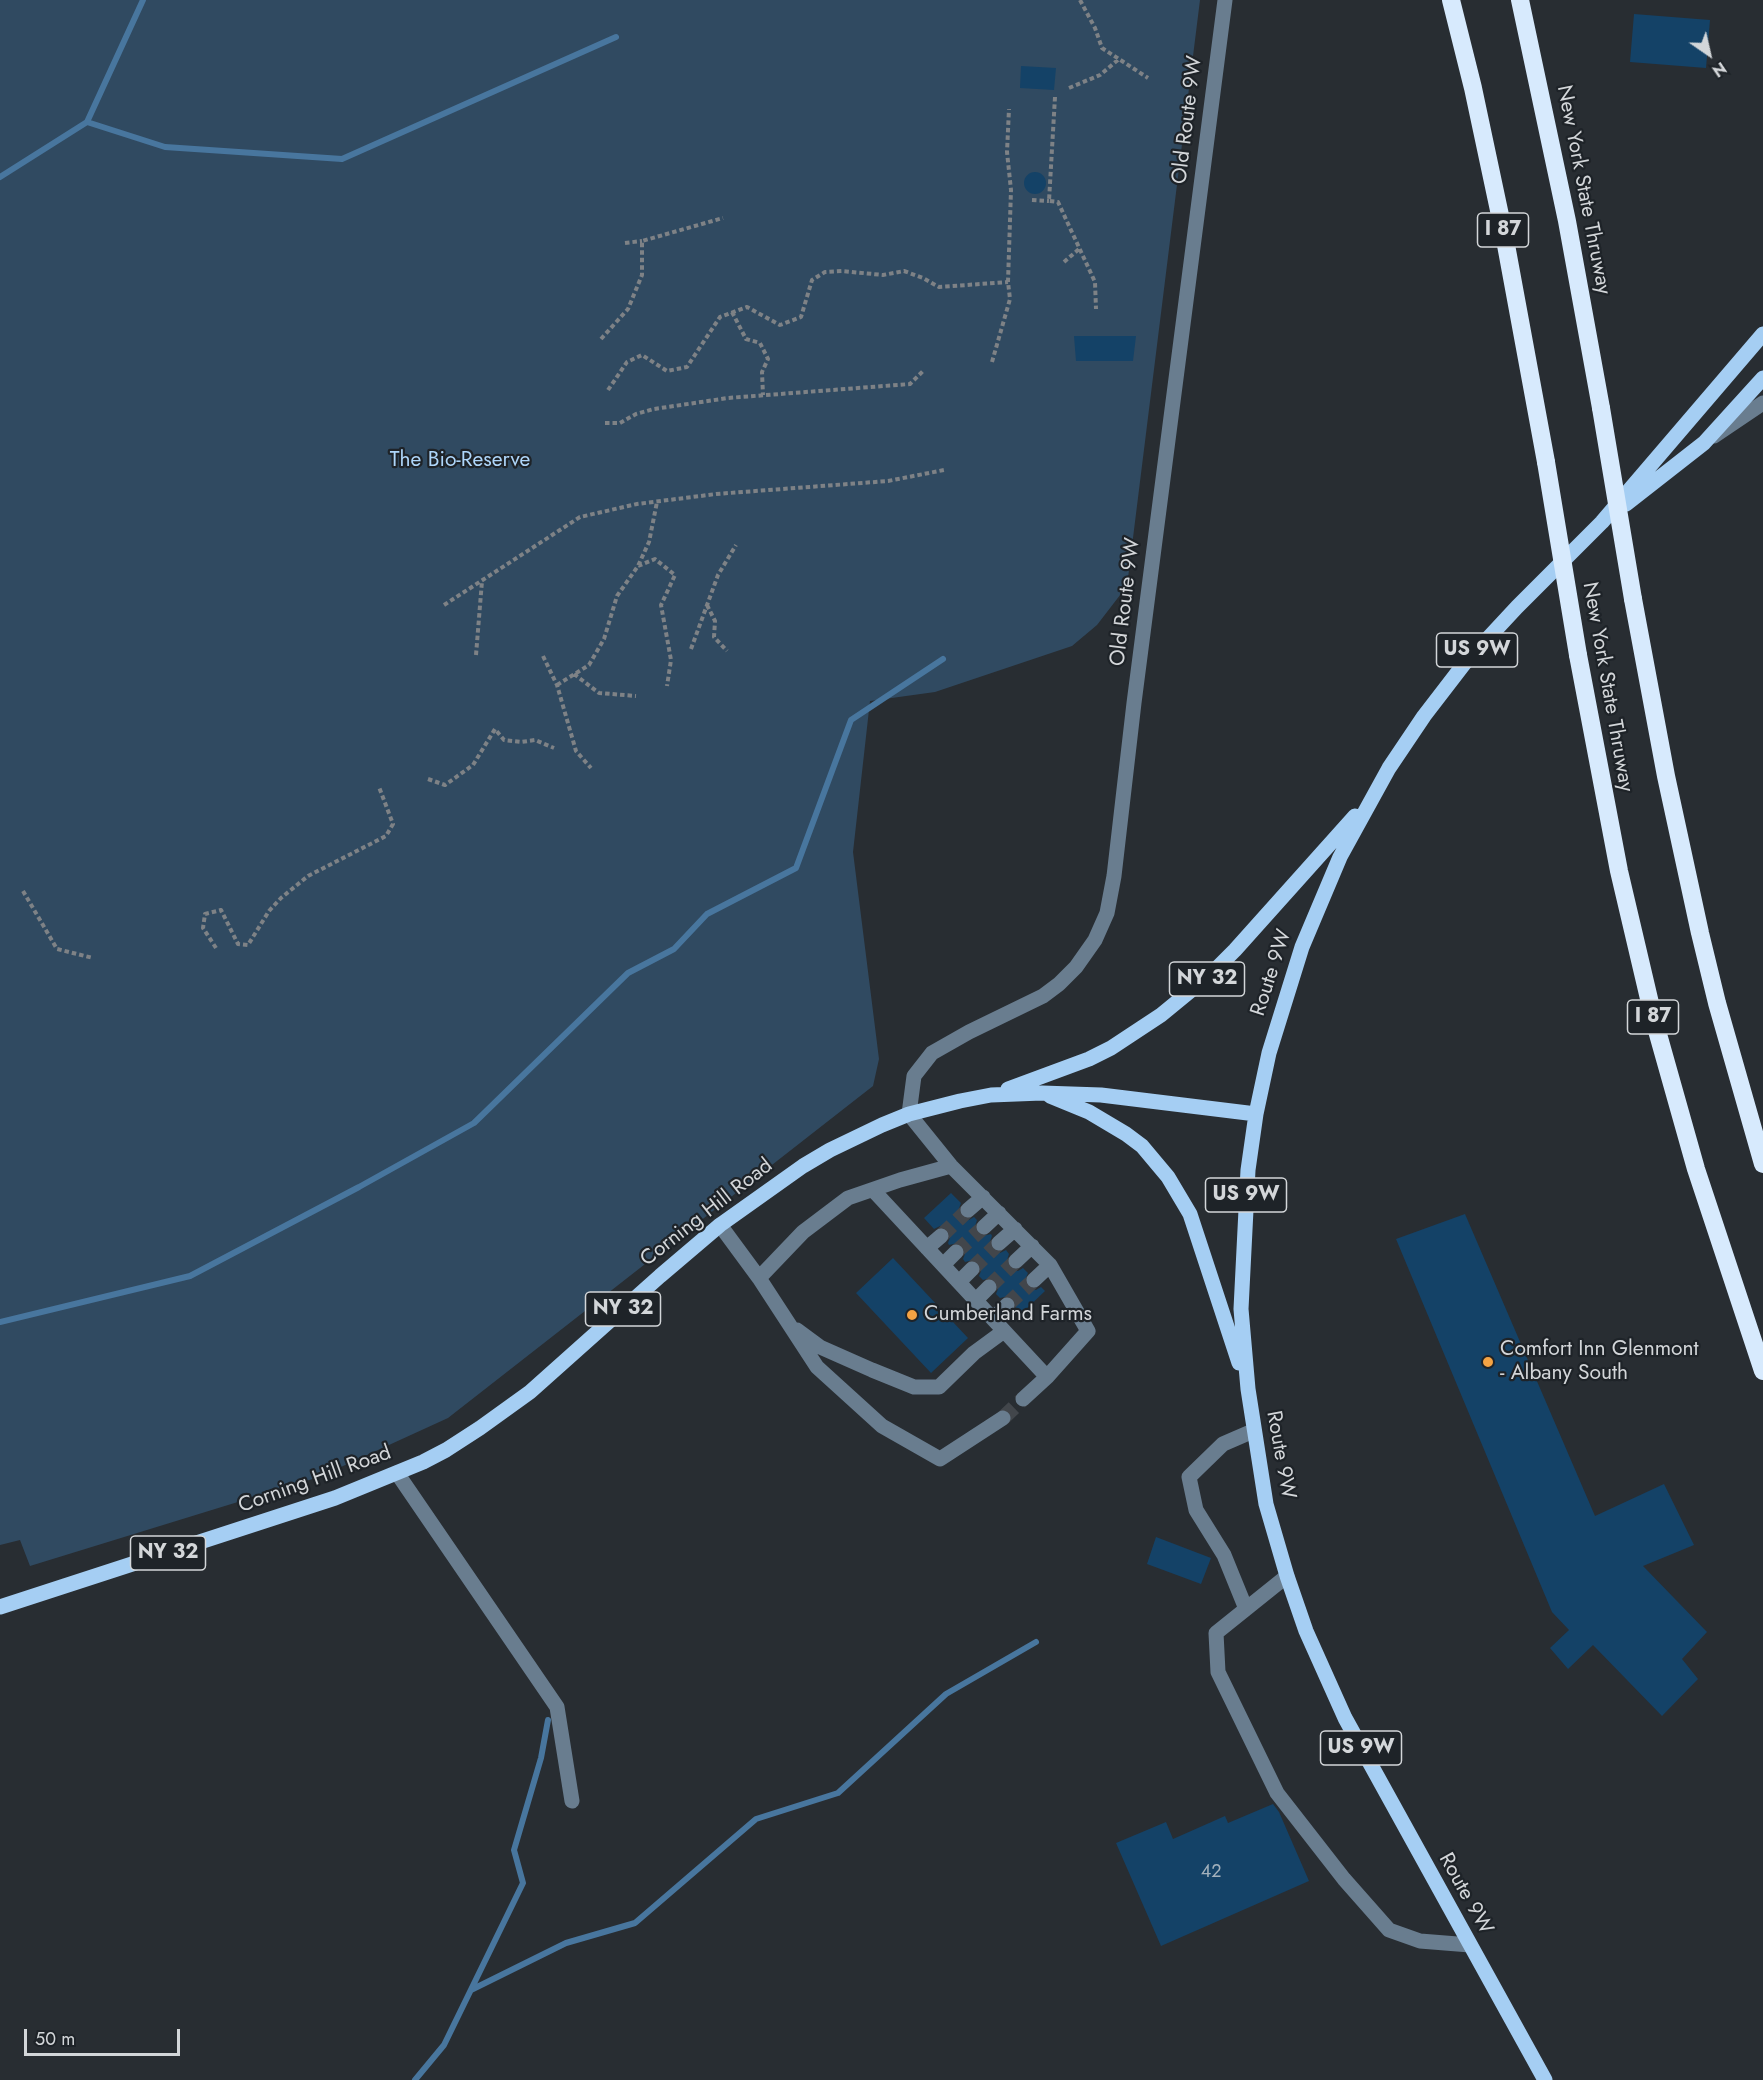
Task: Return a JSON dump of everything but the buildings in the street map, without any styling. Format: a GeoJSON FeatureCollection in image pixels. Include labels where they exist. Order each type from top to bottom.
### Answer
{"type":"FeatureCollection","features":[{"type":"Feature","properties":{"kind":"highway","name":"New York State Thruway"},"geometry":{"type":"LineString","coordinates":[[1451,0],[1473,88],[1504,234],[1618,871],[1654,1020],[1696,1169],[1763,1371]]}},
{"type":"Feature","properties":{"kind":"highway","name":"New York State Thruway"},"geometry":{"type":"LineString","coordinates":[[1520,0],[1563,200],[1666,776],[1717,1003],[1763,1164]]}},
{"type":"Feature","properties":{"kind":"main road","name":"US 9W"},"geometry":{"type":"LineString","coordinates":[[1373,795],[1406,742],[1464,664],[1602,522],[1763,334]]}},
{"type":"Feature","properties":{"kind":"main road","name":"US 9W"},"geometry":{"type":"LineString","coordinates":[[1602,522],[1704,443],[1763,378]]}},
{"type":"Feature","properties":{"kind":"main road","name":"NY 32"},"geometry":{"type":"LineString","coordinates":[[991,1095],[1089,1059],[1111,1048],[1161,1015],[1211,974],[1235,950],[1373,795]]}},
{"type":"Feature","properties":{"kind":"main road","name":"Route 9W"},"geometry":{"type":"LineString","coordinates":[[1373,795],[1336,866],[1302,946],[1272,1041],[1256,1114],[1248,1170],[1241,1276],[1241,1310],[1253,1431],[1266,1504],[1287,1576],[1310,1640],[1345,1718],[1545,2080]]}},
{"type":"Feature","properties":{"kind":"main road","name":"Corning Hill Road"},"geometry":{"type":"LineString","coordinates":[[0,1608],[335,1498],[446,1450],[530,1392],[720,1225],[830,1150],[909,1114],[991,1095],[1042,1093],[1101,1095],[1256,1114]]}},
{"type":"Feature","properties":{"kind":"main road"},"geometry":{"type":"LineString","coordinates":[[1042,1093],[1089,1113],[1126,1134],[1142,1146],[1168,1176],[1190,1214],[1248,1389]]}},
{"type":"Feature","properties":{"kind":"street","name":"Old Route 9W"},"geometry":{"type":"LineString","coordinates":[[909,1114],[914,1076],[932,1053],[1043,996],[1059,984],[1076,967],[1095,940],[1107,913],[1114,876],[1132,714],[1225,0]]}},
{"type":"Feature","properties":{"kind":"street"},"geometry":{"type":"LineString","coordinates":[[1704,443],[1763,403]]}},
{"type":"Feature","properties":{"kind":"street"},"geometry":{"type":"LineString","coordinates":[[909,1114],[951,1166],[1050,1265],[1088,1331],[1047,1377],[1023,1399]]}},
{"type":"Feature","properties":{"kind":"street"},"geometry":{"type":"LineString","coordinates":[[759,1278],[803,1232],[848,1198],[951,1166]]}},
{"type":"Feature","properties":{"kind":"street"},"geometry":{"type":"LineString","coordinates":[[873,1190],[1047,1377]]}},
{"type":"Feature","properties":{"kind":"street"},"geometry":{"type":"LineString","coordinates":[[968,1210],[983,1197]]}},
{"type":"Feature","properties":{"kind":"street"},"geometry":{"type":"LineString","coordinates":[[984,1227],[999,1213]]}},
{"type":"Feature","properties":{"kind":"street"},"geometry":{"type":"LineString","coordinates":[[720,1225],[759,1278],[817,1367],[882,1426],[940,1459],[1003,1418]]}},
{"type":"Feature","properties":{"kind":"street"},"geometry":{"type":"LineString","coordinates":[[999,1243],[1015,1229]]}},
{"type":"Feature","properties":{"kind":"street"},"geometry":{"type":"LineString","coordinates":[[927,1248],[941,1236]]}},
{"type":"Feature","properties":{"kind":"street"},"geometry":{"type":"LineString","coordinates":[[1016,1261],[1032,1246]]}},
{"type":"Feature","properties":{"kind":"street"},"geometry":{"type":"LineString","coordinates":[[943,1265],[956,1252]]}},
{"type":"Feature","properties":{"kind":"street"},"geometry":{"type":"LineString","coordinates":[[1034,1280],[1050,1265]]}},
{"type":"Feature","properties":{"kind":"street"},"geometry":{"type":"LineString","coordinates":[[959,1282],[972,1269]]}},
{"type":"Feature","properties":{"kind":"street"},"geometry":{"type":"LineString","coordinates":[[976,1300],[989,1287]]}},
{"type":"Feature","properties":{"kind":"street"},"geometry":{"type":"LineString","coordinates":[[993,1319],[1007,1305]]}},
{"type":"Feature","properties":{"kind":"street"},"geometry":{"type":"LineString","coordinates":[[789,1325],[820,1347],[914,1387],[939,1387],[974,1353],[1004,1331]]}},
{"type":"Feature","properties":{"kind":"street"},"geometry":{"type":"LineString","coordinates":[[1246,1609],[1224,1556],[1196,1510],[1189,1477],[1223,1444],[1253,1431]]}},
{"type":"Feature","properties":{"kind":"street"},"geometry":{"type":"LineString","coordinates":[[397,1473],[557,1707],[572,1801]]}},
{"type":"Feature","properties":{"kind":"street"},"geometry":{"type":"LineString","coordinates":[[1287,1576],[1216,1633],[1218,1672],[1277,1793],[1344,1879],[1389,1929],[1420,1941],[1470,1946]]}},
{"type":"Feature","properties":{"kind":"path"},"geometry":{"type":"LineString","coordinates":[[1080,0],[1095,27],[1102,48],[1148,78]]}},
{"type":"Feature","properties":{"kind":"path"},"geometry":{"type":"LineString","coordinates":[[1069,88],[1100,75],[1119,59]]}},
{"type":"Feature","properties":{"kind":"path"},"geometry":{"type":"LineString","coordinates":[[1049,201],[1055,97]]}},
{"type":"Feature","properties":{"kind":"path"},"geometry":{"type":"LineString","coordinates":[[992,362],[1010,299],[1008,282],[1011,190],[1008,152],[1009,109]]}},
{"type":"Feature","properties":{"kind":"path"},"geometry":{"type":"LineString","coordinates":[[1032,200],[1058,202],[1095,282],[1096,309]]}},
{"type":"Feature","properties":{"kind":"path"},"geometry":{"type":"LineString","coordinates":[[626,243],[642,241],[723,218]]}},
{"type":"Feature","properties":{"kind":"path"},"geometry":{"type":"LineString","coordinates":[[601,339],[628,309],[632,301],[642,275],[642,241]]}},
{"type":"Feature","properties":{"kind":"path"},"geometry":{"type":"LineString","coordinates":[[1064,262],[1079,249]]}},
{"type":"Feature","properties":{"kind":"path"},"geometry":{"type":"LineString","coordinates":[[608,390],[627,362],[642,355],[667,371],[687,367],[720,317],[732,312],[747,307],[780,324],[801,317],[812,280],[825,272],[842,271],[883,275],[904,271],[939,287],[1008,282]]}},
{"type":"Feature","properties":{"kind":"path"},"geometry":{"type":"LineString","coordinates":[[732,312],[746,339],[760,343],[768,359],[762,372],[763,395]]}},
{"type":"Feature","properties":{"kind":"path"},"geometry":{"type":"LineString","coordinates":[[605,423],[620,423],[636,414],[654,409],[763,395],[910,384],[924,370]]}},
{"type":"Feature","properties":{"kind":"path"},"geometry":{"type":"LineString","coordinates":[[444,605],[580,517],[657,502],[716,494],[888,480],[945,470]]}},
{"type":"Feature","properties":{"kind":"path"},"geometry":{"type":"LineString","coordinates":[[557,685],[589,665],[604,639],[617,596],[638,566],[649,542],[657,502]]}},
{"type":"Feature","properties":{"kind":"path"},"geometry":{"type":"LineString","coordinates":[[691,649],[718,575],[736,545]]}},
{"type":"Feature","properties":{"kind":"path"},"geometry":{"type":"LineString","coordinates":[[638,566],[655,559],[675,575],[661,605],[671,660],[667,686]]}},
{"type":"Feature","properties":{"kind":"path"},"geometry":{"type":"LineString","coordinates":[[476,655],[482,580]]}},
{"type":"Feature","properties":{"kind":"path"},"geometry":{"type":"LineString","coordinates":[[707,604],[715,621],[714,637],[727,651]]}},
{"type":"Feature","properties":{"kind":"path"},"geometry":{"type":"LineString","coordinates":[[543,656],[557,685],[576,752],[591,768]]}},
{"type":"Feature","properties":{"kind":"path"},"geometry":{"type":"LineString","coordinates":[[574,674],[599,693],[636,696]]}},
{"type":"Feature","properties":{"kind":"path"},"geometry":{"type":"LineString","coordinates":[[428,779],[445,785],[473,765],[495,729],[504,740],[521,742],[535,740],[554,748]]}},
{"type":"Feature","properties":{"kind":"path"},"geometry":{"type":"LineString","coordinates":[[216,948],[202,928],[206,914],[221,910],[238,944],[248,945],[269,911],[308,876],[386,836],[393,824],[379,787]]}},
{"type":"Feature","properties":{"kind":"path"},"geometry":{"type":"LineString","coordinates":[[23,891],[57,949],[93,958]]}},
{"type":"Feature","properties":{"kind":"green space","name":"The Bio-Reserve"},"geometry":{"type":"Polygon","coordinates":[[[0,0],[1200,0],[1127,586],[1097,625],[1072,646],[935,692],[870,701],[853,852],[879,1059],[873,1086],[448,1418],[319,1477],[30,1566],[20,1540],[0,1545],[0,0]]]}},
{"type":"Feature","properties":{"kind":"waterway"},"geometry":{"type":"LineString","coordinates":[[0,177],[87,122],[143,0]]}},
{"type":"Feature","properties":{"kind":"waterway"},"geometry":{"type":"LineString","coordinates":[[87,122],[165,147],[342,159],[616,37]]}},
{"type":"Feature","properties":{"kind":"waterway"},"geometry":{"type":"LineString","coordinates":[[0,1322],[190,1276],[359,1187],[474,1123],[628,973],[674,949],[707,914],[796,868],[851,720],[943,659]]}},
{"type":"Feature","properties":{"kind":"waterway"},"geometry":{"type":"LineString","coordinates":[[471,1990],[566,1943],[635,1923],[756,1819],[838,1793],[946,1694],[1036,1642]]}},
{"type":"Feature","properties":{"kind":"waterway"},"geometry":{"type":"LineString","coordinates":[[415,2080],[444,2045],[523,1883],[514,1850],[541,1758],[548,1720]]}},
{"type":"Feature","properties":{"kind":"tunnel"},"geometry":{"type":"LineString","coordinates":[[941,1236],[968,1210]]}},
{"type":"Feature","properties":{"kind":"tunnel"},"geometry":{"type":"LineString","coordinates":[[956,1252],[984,1227]]}},
{"type":"Feature","properties":{"kind":"tunnel"},"geometry":{"type":"LineString","coordinates":[[972,1269],[999,1243]]}},
{"type":"Feature","properties":{"kind":"tunnel"},"geometry":{"type":"LineString","coordinates":[[989,1287],[1016,1261]]}},
{"type":"Feature","properties":{"kind":"tunnel"},"geometry":{"type":"LineString","coordinates":[[1007,1305],[1034,1280]]}},
{"type":"Feature","properties":{"kind":"tunnel"},"geometry":{"type":"LineString","coordinates":[[1003,1418],[1023,1399]]}},
{"type":"Feature","properties":{"kind":"place","name":"Cumberland Farms"},"geometry":{"type":"Point","coordinates":[912,1315]}},
{"type":"Feature","properties":{"kind":"place","name":"Comfort Inn Glenmont - Albany South"},"geometry":{"type":"Point","coordinates":[1488,1362]}}]}
